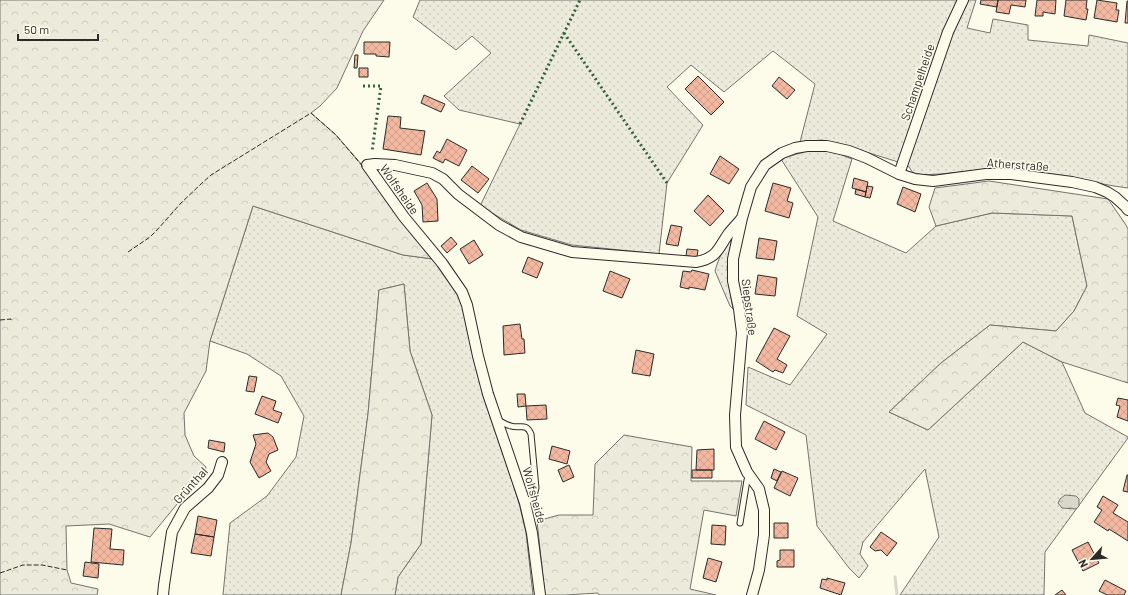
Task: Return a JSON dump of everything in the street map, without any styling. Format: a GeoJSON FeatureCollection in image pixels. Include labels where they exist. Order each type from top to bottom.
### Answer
{"type":"FeatureCollection","features":[{"type":"Feature","properties":{"kind":"street","name":"Schampelheide"},"geometry":{"type":"LineString","coordinates":[[899,174],[948,32],[963,0]]}},
{"type":"Feature","properties":{"kind":"street","name":"Siepstraße"},"geometry":{"type":"LineString","coordinates":[[752,595],[759,570],[764,535],[764,510],[759,489],[747,472],[736,446],[735,415],[742,333],[733,281],[733,259],[742,218],[752,187],[765,165],[782,153],[795,148],[807,146],[827,146],[848,151],[867,158],[899,174]]}},
{"type":"Feature","properties":{"kind":"street","name":"Wolfsheide"},"geometry":{"type":"LineString","coordinates":[[540,595],[532,533],[525,503],[498,419],[488,394],[467,305],[462,292],[442,264],[404,217],[368,164],[395,165],[432,172],[443,179],[458,194],[499,225],[521,237],[572,252],[696,262],[706,260],[716,254],[729,233],[742,218]]}},
{"type":"Feature","properties":{"kind":"street","name":"Atherstraße"},"geometry":{"type":"LineString","coordinates":[[899,174],[916,179],[933,181],[986,174],[1011,174],[1072,182],[1095,187],[1107,192],[1115,197],[1128,210]]}},
{"type":"Feature","properties":{"kind":"street","name":"Grünthal"},"geometry":{"type":"LineString","coordinates":[[163,595],[172,532],[185,508],[208,488],[218,476],[222,462]]}},
{"type":"Feature","properties":{"kind":"lane"},"geometry":{"type":"LineString","coordinates":[[498,419],[513,427],[523,426],[529,429],[531,434],[536,488],[534,496],[525,503]]}},
{"type":"Feature","properties":{"kind":"lane"},"geometry":{"type":"LineString","coordinates":[[740,523],[747,480],[750,477]]}},
{"type":"Feature","properties":{"kind":"green space"},"geometry":{"type":"Polygon","coordinates":[[[0,0],[384,0],[363,31],[337,88],[311,113],[336,135],[363,166],[433,259],[403,255],[253,206],[210,341],[206,371],[184,413],[185,435],[194,456],[206,467],[204,476],[187,492],[150,537],[109,524],[66,526],[67,570],[71,583],[98,589],[97,595],[0,595],[0,0]]]}},
{"type":"Feature","properties":{"kind":"green space"},"geometry":{"type":"Polygon","coordinates":[[[420,0],[976,0],[967,28],[990,33],[993,19],[1028,25],[1028,40],[1088,46],[1089,35],[1128,43],[1128,188],[1009,167],[922,175],[913,173],[909,167],[895,161],[856,149],[822,140],[800,142],[815,84],[773,51],[724,92],[691,65],[667,87],[703,125],[667,183],[659,254],[572,245],[521,230],[480,206],[520,124],[459,110],[444,96],[491,53],[472,36],[456,50],[413,17],[420,0]]]}},
{"type":"Feature","properties":{"kind":"green space"},"geometry":{"type":"Polygon","coordinates":[[[829,150],[852,159],[833,221],[906,253],[936,226],[992,213],[1072,216],[1087,286],[1074,311],[1056,331],[990,325],[941,363],[889,412],[928,430],[1023,342],[1062,362],[1085,413],[1128,437],[1045,552],[1044,595],[900,595],[939,537],[925,469],[863,542],[860,554],[868,566],[859,578],[849,568],[817,526],[806,435],[746,405],[748,367],[790,385],[827,334],[797,316],[818,217],[781,159],[807,151],[829,150]]]}},
{"type":"Feature","properties":{"kind":"green space"},"geometry":{"type":"Polygon","coordinates":[[[989,181],[1108,199],[1126,225],[1128,229],[1128,383],[1062,362],[1023,342],[928,430],[889,412],[941,363],[990,325],[1056,331],[1074,311],[1087,286],[1072,216],[992,213],[936,226],[929,207],[935,188],[989,181]]]}},
{"type":"Feature","properties":{"kind":"green space"},"geometry":{"type":"Polygon","coordinates":[[[253,206],[403,255],[433,259],[458,292],[464,307],[496,430],[519,503],[526,533],[533,595],[395,595],[398,577],[421,544],[432,415],[410,351],[404,284],[379,290],[368,414],[351,543],[341,595],[223,595],[230,523],[267,496],[296,457],[304,416],[281,376],[247,354],[210,341],[253,206]]]}},
{"type":"Feature","properties":{"kind":"green space"},"geometry":{"type":"Polygon","coordinates":[[[733,238],[727,267],[733,309],[730,306],[715,271],[722,253],[733,238]]]}},
{"type":"Feature","properties":{"kind":"green space"},"geometry":{"type":"Polygon","coordinates":[[[404,284],[410,351],[432,415],[421,544],[398,577],[395,595],[341,595],[351,543],[368,414],[379,290],[404,284]]]}},
{"type":"Feature","properties":{"kind":"green space"},"geometry":{"type":"Polygon","coordinates":[[[624,435],[692,447],[691,481],[742,481],[736,516],[704,510],[690,589],[716,595],[599,595],[598,593],[545,595],[537,521],[559,515],[593,515],[595,464],[624,435]]]}},
{"type":"Feature","properties":{"kind":"water"},"geometry":{"type":"Polygon","coordinates":[[[1065,495],[1076,496],[1079,499],[1079,506],[1076,509],[1062,508],[1058,503],[1065,495]]]}},
{"type":"Feature","properties":{"kind":"building"},"geometry":{"type":"Polygon","coordinates":[[[981,0],[998,0],[997,7],[980,4],[981,0]]]}},
{"type":"Feature","properties":{"kind":"building"},"geometry":{"type":"Polygon","coordinates":[[[998,0],[1026,0],[1025,7],[1011,5],[1009,14],[996,12],[998,0]]]}},
{"type":"Feature","properties":{"kind":"building"},"geometry":{"type":"Polygon","coordinates":[[[1037,0],[1056,0],[1055,14],[1043,12],[1043,16],[1035,16],[1037,0]]]}},
{"type":"Feature","properties":{"kind":"building"},"geometry":{"type":"Polygon","coordinates":[[[1066,0],[1087,0],[1086,9],[1088,9],[1086,20],[1064,16],[1066,0]]]}},
{"type":"Feature","properties":{"kind":"building"},"geometry":{"type":"Polygon","coordinates":[[[1097,0],[1117,3],[1116,10],[1119,10],[1117,22],[1094,18],[1097,0]]]}},
{"type":"Feature","properties":{"kind":"building"},"geometry":{"type":"Polygon","coordinates":[[[1127,1],[1128,23],[1125,23],[1127,1]]]}},
{"type":"Feature","properties":{"kind":"building"},"geometry":{"type":"Polygon","coordinates":[[[364,42],[390,42],[389,57],[376,56],[376,54],[364,54],[364,42]]]}},
{"type":"Feature","properties":{"kind":"building"},"geometry":{"type":"Polygon","coordinates":[[[355,55],[358,55],[357,68],[354,68],[355,55]]]}},
{"type":"Feature","properties":{"kind":"building"},"geometry":{"type":"Polygon","coordinates":[[[359,68],[368,68],[368,77],[359,77],[359,68]]]}},
{"type":"Feature","properties":{"kind":"building"},"geometry":{"type":"Polygon","coordinates":[[[698,76],[724,102],[711,115],[685,89],[698,76]]]}},
{"type":"Feature","properties":{"kind":"building"},"geometry":{"type":"Polygon","coordinates":[[[779,77],[795,90],[787,99],[772,86],[779,77]]]}},
{"type":"Feature","properties":{"kind":"building"},"geometry":{"type":"Polygon","coordinates":[[[424,95],[445,104],[441,112],[421,103],[424,95]]]}},
{"type":"Feature","properties":{"kind":"building"},"geometry":{"type":"Polygon","coordinates":[[[388,116],[401,117],[400,128],[425,131],[421,155],[383,149],[388,116]]]}},
{"type":"Feature","properties":{"kind":"building"},"geometry":{"type":"Polygon","coordinates":[[[447,139],[467,150],[459,166],[445,159],[443,163],[433,158],[437,151],[440,153],[447,139]]]}},
{"type":"Feature","properties":{"kind":"building"},"geometry":{"type":"Polygon","coordinates":[[[720,156],[739,169],[729,184],[710,174],[720,156]]]}},
{"type":"Feature","properties":{"kind":"building"},"geometry":{"type":"Polygon","coordinates":[[[472,166],[489,179],[478,193],[461,180],[472,166]]]}},
{"type":"Feature","properties":{"kind":"building"},"geometry":{"type":"Polygon","coordinates":[[[854,178],[868,182],[866,192],[852,188],[854,178]]]}},
{"type":"Feature","properties":{"kind":"building"},"geometry":{"type":"Polygon","coordinates":[[[427,183],[437,199],[438,221],[423,222],[422,205],[414,191],[427,183]]]}},
{"type":"Feature","properties":{"kind":"building"},"geometry":{"type":"Polygon","coordinates":[[[773,183],[791,188],[787,201],[793,203],[789,218],[765,211],[773,183]]]}},
{"type":"Feature","properties":{"kind":"building"},"geometry":{"type":"Polygon","coordinates":[[[867,186],[873,187],[870,198],[865,197],[867,186]]]}},
{"type":"Feature","properties":{"kind":"building"},"geometry":{"type":"Polygon","coordinates":[[[903,187],[921,194],[915,212],[897,204],[903,187]]]}},
{"type":"Feature","properties":{"kind":"building"},"geometry":{"type":"Polygon","coordinates":[[[856,189],[866,192],[865,197],[855,194],[856,189]]]}},
{"type":"Feature","properties":{"kind":"building"},"geometry":{"type":"Polygon","coordinates":[[[708,195],[724,211],[710,226],[694,211],[708,195]]]}},
{"type":"Feature","properties":{"kind":"building"},"geometry":{"type":"Polygon","coordinates":[[[671,225],[682,227],[678,246],[666,244],[671,225]]]}},
{"type":"Feature","properties":{"kind":"building"},"geometry":{"type":"Polygon","coordinates":[[[451,237],[457,244],[447,253],[441,246],[451,237]]]}},
{"type":"Feature","properties":{"kind":"building"},"geometry":{"type":"Polygon","coordinates":[[[759,238],[777,241],[774,260],[756,258],[759,238]]]}},
{"type":"Feature","properties":{"kind":"building"},"geometry":{"type":"Polygon","coordinates":[[[474,240],[483,255],[469,264],[460,249],[474,240]]]}},
{"type":"Feature","properties":{"kind":"building"},"geometry":{"type":"Polygon","coordinates":[[[687,249],[698,250],[697,257],[686,256],[687,249]]]}},
{"type":"Feature","properties":{"kind":"building"},"geometry":{"type":"Polygon","coordinates":[[[528,257],[543,263],[537,278],[522,272],[528,257]]]}},
{"type":"Feature","properties":{"kind":"building"},"geometry":{"type":"Polygon","coordinates":[[[692,270],[709,274],[705,290],[680,287],[683,271],[691,272],[692,270]]]}},
{"type":"Feature","properties":{"kind":"building"},"geometry":{"type":"Polygon","coordinates":[[[610,271],[630,279],[622,298],[603,291],[610,271]]]}},
{"type":"Feature","properties":{"kind":"building"},"geometry":{"type":"Polygon","coordinates":[[[758,275],[777,278],[775,296],[755,294],[758,275]]]}},
{"type":"Feature","properties":{"kind":"building"},"geometry":{"type":"Polygon","coordinates":[[[520,324],[522,339],[524,339],[525,353],[504,355],[503,326],[520,324]]]}},
{"type":"Feature","properties":{"kind":"building"},"geometry":{"type":"Polygon","coordinates":[[[774,328],[790,336],[777,359],[787,365],[783,373],[775,370],[773,372],[756,361],[774,328]]]}},
{"type":"Feature","properties":{"kind":"building"},"geometry":{"type":"Polygon","coordinates":[[[636,350],[654,354],[650,376],[632,373],[636,350]]]}},
{"type":"Feature","properties":{"kind":"building"},"geometry":{"type":"Polygon","coordinates":[[[249,376],[257,377],[254,392],[246,391],[249,376]]]}},
{"type":"Feature","properties":{"kind":"building"},"geometry":{"type":"Polygon","coordinates":[[[517,394],[525,394],[526,406],[518,407],[517,394]]]}},
{"type":"Feature","properties":{"kind":"building"},"geometry":{"type":"Polygon","coordinates":[[[262,396],[276,401],[273,410],[282,413],[278,423],[255,414],[262,396]]]}},
{"type":"Feature","properties":{"kind":"building"},"geometry":{"type":"Polygon","coordinates":[[[1118,398],[1128,400],[1128,421],[1117,417],[1120,406],[1116,405],[1118,398]]]}},
{"type":"Feature","properties":{"kind":"building"},"geometry":{"type":"Polygon","coordinates":[[[546,405],[547,419],[527,420],[526,406],[546,405]]]}},
{"type":"Feature","properties":{"kind":"building"},"geometry":{"type":"Polygon","coordinates":[[[764,421],[785,432],[776,450],[755,439],[764,421]]]}},
{"type":"Feature","properties":{"kind":"building"},"geometry":{"type":"Polygon","coordinates":[[[268,433],[273,437],[278,450],[269,454],[266,462],[271,471],[259,478],[250,462],[256,444],[253,435],[268,433]]]}},
{"type":"Feature","properties":{"kind":"building"},"geometry":{"type":"Polygon","coordinates":[[[209,440],[225,443],[224,452],[208,448],[209,440]]]}},
{"type":"Feature","properties":{"kind":"building"},"geometry":{"type":"Polygon","coordinates":[[[552,446],[570,451],[567,464],[549,459],[552,446]]]}},
{"type":"Feature","properties":{"kind":"building"},"geometry":{"type":"Polygon","coordinates":[[[714,449],[714,470],[696,470],[697,450],[714,449]]]}},
{"type":"Feature","properties":{"kind":"building"},"geometry":{"type":"Polygon","coordinates":[[[569,465],[574,477],[563,482],[558,470],[569,465]]]}},
{"type":"Feature","properties":{"kind":"building"},"geometry":{"type":"Polygon","coordinates":[[[774,469],[781,472],[777,481],[771,478],[774,469]]]}},
{"type":"Feature","properties":{"kind":"building"},"geometry":{"type":"Polygon","coordinates":[[[692,470],[712,470],[712,478],[692,478],[692,470]]]}},
{"type":"Feature","properties":{"kind":"building"},"geometry":{"type":"Polygon","coordinates":[[[782,471],[798,478],[790,496],[774,488],[782,471]]]}},
{"type":"Feature","properties":{"kind":"building"},"geometry":{"type":"Polygon","coordinates":[[[1128,475],[1128,492],[1123,491],[1128,475]]]}},
{"type":"Feature","properties":{"kind":"building"},"geometry":{"type":"Polygon","coordinates":[[[1103,496],[1118,505],[1113,513],[1128,522],[1128,541],[1109,529],[1108,531],[1094,522],[1102,510],[1097,507],[1103,496]]]}},
{"type":"Feature","properties":{"kind":"building"},"geometry":{"type":"Polygon","coordinates":[[[198,516],[217,520],[214,537],[195,534],[198,516]]]}},
{"type":"Feature","properties":{"kind":"building"},"geometry":{"type":"Polygon","coordinates":[[[774,523],[788,523],[788,538],[774,538],[774,523]]]}},
{"type":"Feature","properties":{"kind":"building"},"geometry":{"type":"Polygon","coordinates":[[[712,525],[726,526],[725,545],[711,544],[712,525]]]}},
{"type":"Feature","properties":{"kind":"building"},"geometry":{"type":"Polygon","coordinates":[[[94,528],[112,529],[110,549],[124,550],[123,565],[91,562],[94,528]]]}},
{"type":"Feature","properties":{"kind":"building"},"geometry":{"type":"Polygon","coordinates":[[[881,532],[897,543],[887,556],[881,550],[875,551],[870,547],[881,532]]]}},
{"type":"Feature","properties":{"kind":"building"},"geometry":{"type":"Polygon","coordinates":[[[195,534],[214,537],[211,556],[191,553],[195,534]]]}},
{"type":"Feature","properties":{"kind":"building"},"geometry":{"type":"Polygon","coordinates":[[[1088,542],[1099,563],[1083,571],[1072,550],[1088,542]]]}},
{"type":"Feature","properties":{"kind":"building"},"geometry":{"type":"Polygon","coordinates":[[[780,550],[794,550],[794,567],[777,567],[777,561],[780,560],[780,550]]]}},
{"type":"Feature","properties":{"kind":"building"},"geometry":{"type":"Polygon","coordinates":[[[708,558],[722,562],[716,582],[703,578],[708,558]]]}},
{"type":"Feature","properties":{"kind":"building"},"geometry":{"type":"Polygon","coordinates":[[[85,562],[99,564],[98,578],[83,576],[85,562]]]}},
{"type":"Feature","properties":{"kind":"building"},"geometry":{"type":"Polygon","coordinates":[[[827,578],[845,583],[841,595],[820,588],[822,579],[827,580],[827,578]]]}},
{"type":"Feature","properties":{"kind":"building"},"geometry":{"type":"Polygon","coordinates":[[[1105,580],[1126,591],[1124,595],[1107,595],[1099,591],[1105,580]]]}},
{"type":"Feature","properties":{"kind":"building"},"geometry":{"type":"Polygon","coordinates":[[[1062,590],[1066,595],[1055,595],[1062,590]]]}},
{"type":"Feature","properties":{"kind":"waterway"},"geometry":{"type":"LineString","coordinates":[[895,577],[897,595]]}},
{"type":"Feature","properties":{"kind":"hedge"},"geometry":{"type":"LineString","coordinates":[[520,124],[580,0]]}},
{"type":"Feature","properties":{"kind":"hedge"},"geometry":{"type":"LineString","coordinates":[[564,33],[667,183]]}},
{"type":"Feature","properties":{"kind":"hedge"},"geometry":{"type":"LineString","coordinates":[[363,86],[381,86],[372,152]]}},
{"type":"Feature","properties":{"kind":"fence"},"geometry":{"type":"LineString","coordinates":[[128,252],[150,237],[181,203],[211,175],[311,113],[336,135],[364,168]]}},
{"type":"Feature","properties":{"kind":"fence"},"geometry":{"type":"LineString","coordinates":[[0,320],[11,319],[11,322]]}},
{"type":"Feature","properties":{"kind":"fence"},"geometry":{"type":"LineString","coordinates":[[0,573],[23,565],[42,565],[67,570]]}}]}
